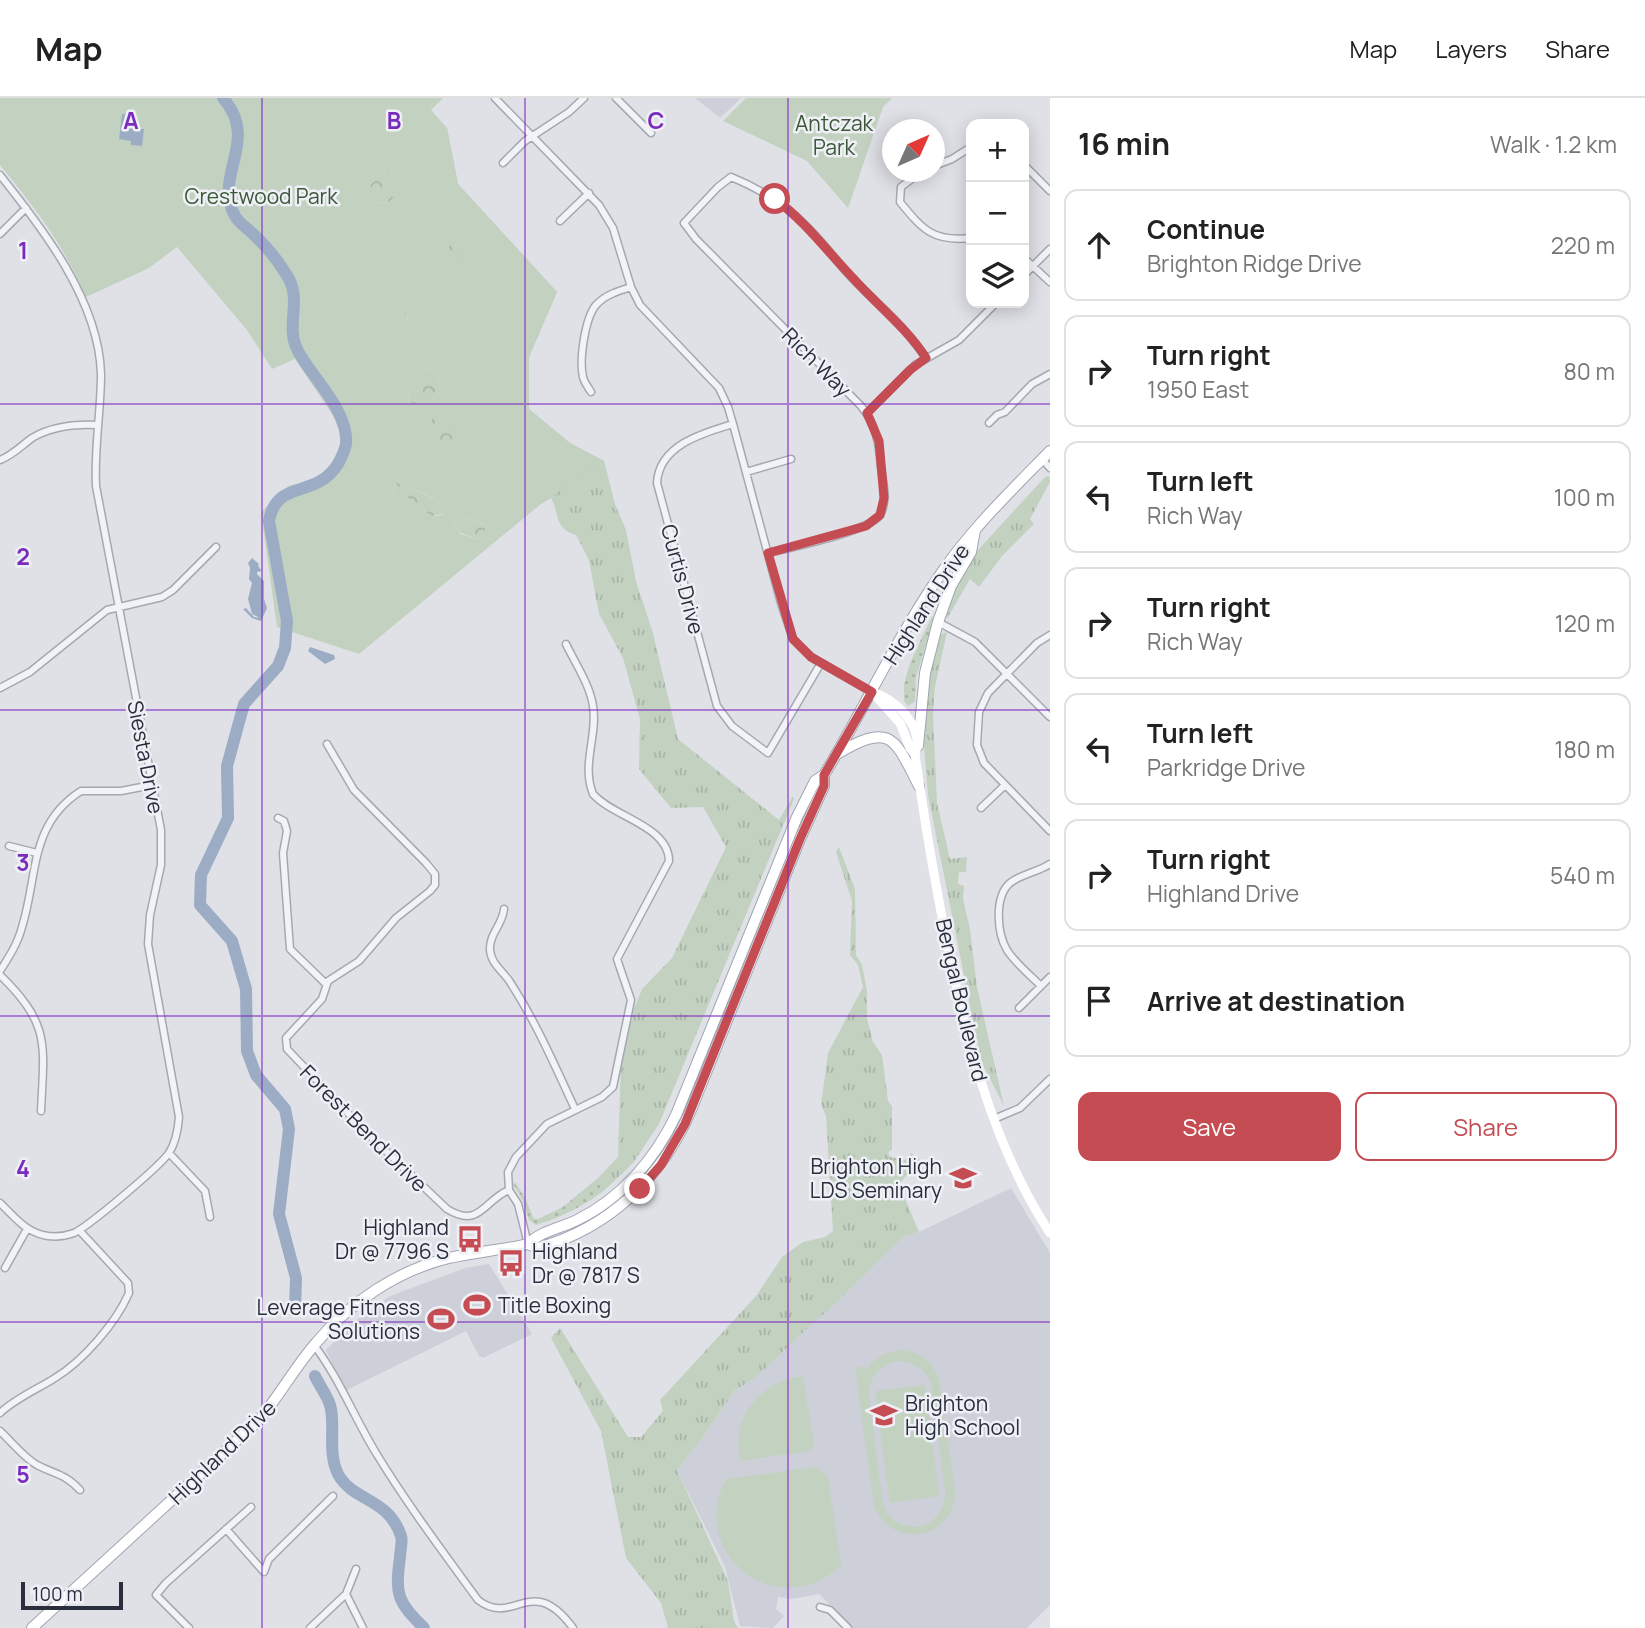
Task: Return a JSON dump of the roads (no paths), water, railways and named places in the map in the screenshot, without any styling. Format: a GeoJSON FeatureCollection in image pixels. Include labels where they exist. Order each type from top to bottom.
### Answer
{"type":"FeatureCollection","features":[{"type":"Feature","properties":{"kind":"main road","name":"Highland Drive"},"geometry":{"type":"LineString","coordinates":[[32,1628],[259,1420],[314,1345],[352,1307],[393,1280],[448,1258],[528,1244],[538,1248],[577,1234],[605,1217],[640,1189],[670,1151],[688,1117],[824,786],[824,775],[930,591],[975,529],[1050,451]]}},
{"type":"Feature","properties":{"kind":"main road"},"geometry":{"type":"LineString","coordinates":[[916,750],[925,673],[938,622],[951,586],[971,552],[975,529]]}},
{"type":"Feature","properties":{"kind":"main road","name":"Bengal Boulevard"},"geometry":{"type":"LineString","coordinates":[[872,692],[900,723],[909,748],[916,750],[919,786],[937,892],[968,1040],[994,1119],[1036,1211],[1050,1233]]}},
{"type":"Feature","properties":{"kind":"main road"},"geometry":{"type":"LineString","coordinates":[[837,754],[874,736],[886,737],[896,743],[904,754],[919,786]]}},
{"type":"Feature","properties":{"kind":"street"},"geometry":{"type":"LineString","coordinates":[[495,98],[600,205],[613,228],[631,287],[649,316],[719,388],[733,424],[793,639],[811,657],[872,692]]}},
{"type":"Feature","properties":{"kind":"street"},"geometry":{"type":"LineString","coordinates":[[503,163],[533,136],[569,112],[584,98]]}},
{"type":"Feature","properties":{"kind":"street"},"geometry":{"type":"LineString","coordinates":[[616,98],[651,133]]}},
{"type":"Feature","properties":{"kind":"street"},"geometry":{"type":"LineString","coordinates":[[945,162],[966,150]]}},
{"type":"Feature","properties":{"kind":"street"},"geometry":{"type":"LineString","coordinates":[[1029,170],[1050,191]]}},
{"type":"Feature","properties":{"kind":"street","name":"Siesta Drive"},"geometry":{"type":"LineString","coordinates":[[0,175],[38,221],[64,262],[94,335],[101,373],[94,463],[96,486],[162,848],[159,880],[150,915],[148,944],[179,1117],[177,1134],[169,1153]]}},
{"type":"Feature","properties":{"kind":"street","name":"Rich Way"},"geometry":{"type":"LineString","coordinates":[[768,553],[866,526],[880,515],[884,498],[879,441],[867,413],[696,239],[684,223],[731,177],[775,199],[805,224],[853,279],[909,335],[926,358]]}},
{"type":"Feature","properties":{"kind":"street"},"geometry":{"type":"LineString","coordinates":[[908,182],[901,187],[900,202],[917,223],[936,236],[966,238]]}},
{"type":"Feature","properties":{"kind":"street"},"geometry":{"type":"LineString","coordinates":[[560,222],[589,193]]}},
{"type":"Feature","properties":{"kind":"street"},"geometry":{"type":"LineString","coordinates":[[0,234],[26,208]]}},
{"type":"Feature","properties":{"kind":"street"},"geometry":{"type":"LineString","coordinates":[[1029,270],[1050,248]]}},
{"type":"Feature","properties":{"kind":"street"},"geometry":{"type":"LineString","coordinates":[[1029,264],[1050,282]]}},
{"type":"Feature","properties":{"kind":"street"},"geometry":{"type":"LineString","coordinates":[[591,392],[583,377],[582,365],[588,319],[603,299],[631,287]]}},
{"type":"Feature","properties":{"kind":"street"},"geometry":{"type":"LineString","coordinates":[[867,413],[910,370],[958,340],[991,308]]}},
{"type":"Feature","properties":{"kind":"street"},"geometry":{"type":"LineString","coordinates":[[989,423],[1005,412],[1032,384],[1050,374]]}},
{"type":"Feature","properties":{"kind":"street","name":"Curtis Drive"},"geometry":{"type":"LineString","coordinates":[[733,424],[698,434],[683,443],[660,468],[657,483],[717,706],[732,726],[768,753],[821,663]]}},
{"type":"Feature","properties":{"kind":"street"},"geometry":{"type":"LineString","coordinates":[[0,460],[12,455],[32,438],[44,432],[62,426],[97,425]]}},
{"type":"Feature","properties":{"kind":"street"},"geometry":{"type":"LineString","coordinates":[[746,472],[791,459]]}},
{"type":"Feature","properties":{"kind":"street"},"geometry":{"type":"LineString","coordinates":[[1042,459],[1050,468]]}},
{"type":"Feature","properties":{"kind":"street"},"geometry":{"type":"LineString","coordinates":[[0,688],[30,672],[107,610],[162,597],[173,590],[216,547]]}},
{"type":"Feature","properties":{"kind":"street"},"geometry":{"type":"LineString","coordinates":[[938,622],[975,642],[1050,717]]}},
{"type":"Feature","properties":{"kind":"street"},"geometry":{"type":"LineString","coordinates":[[1050,635],[1037,643],[988,693],[979,712],[977,745],[984,763],[1050,831]]}},
{"type":"Feature","properties":{"kind":"street"},"geometry":{"type":"LineString","coordinates":[[528,1244],[518,1204],[509,1189],[508,1172],[516,1157],[547,1124],[602,1097],[613,1087],[631,1000],[617,959],[666,868],[669,856],[666,845],[659,836],[593,794],[589,780],[589,762],[594,707],[566,644]]}},
{"type":"Feature","properties":{"kind":"street","name":"Forest Bend Drive"},"geometry":{"type":"LineString","coordinates":[[327,744],[354,790],[426,863],[435,874],[436,880],[430,891],[397,918],[359,961],[333,976],[321,999],[286,1038],[287,1049],[365,1131],[447,1209],[464,1217],[473,1216],[496,1196],[509,1189]]}},
{"type":"Feature","properties":{"kind":"street"},"geometry":{"type":"LineString","coordinates":[[41,1111],[44,1055],[42,1038],[29,1006],[0,973],[22,927],[42,835],[51,821],[78,793],[86,790],[121,791],[152,785]]}},
{"type":"Feature","properties":{"kind":"street"},"geometry":{"type":"LineString","coordinates":[[981,808],[1005,785]]}},
{"type":"Feature","properties":{"kind":"street"},"geometry":{"type":"LineString","coordinates":[[278,818],[284,821],[287,831],[283,853],[290,949],[326,985]]}},
{"type":"Feature","properties":{"kind":"street"},"geometry":{"type":"LineString","coordinates":[[9,846],[37,853]]}},
{"type":"Feature","properties":{"kind":"street"},"geometry":{"type":"LineString","coordinates":[[1041,986],[1007,949],[998,912],[1002,892],[1013,881],[1050,864]]}},
{"type":"Feature","properties":{"kind":"street"},"geometry":{"type":"LineString","coordinates":[[504,909],[503,917],[491,939],[493,960],[509,980],[546,1045],[575,1109]]}},
{"type":"Feature","properties":{"kind":"street"},"geometry":{"type":"LineString","coordinates":[[1019,1008],[1050,977]]}},
{"type":"Feature","properties":{"kind":"street"},"geometry":{"type":"LineString","coordinates":[[994,1119],[1020,1108],[1050,1079]]}},
{"type":"Feature","properties":{"kind":"street"},"geometry":{"type":"LineString","coordinates":[[0,1203],[27,1229],[37,1234],[55,1237],[79,1230],[169,1153],[205,1191],[210,1217]]}},
{"type":"Feature","properties":{"kind":"street"},"geometry":{"type":"LineString","coordinates":[[5,1268],[27,1229]]}},
{"type":"Feature","properties":{"kind":"street"},"geometry":{"type":"LineString","coordinates":[[0,1413],[16,1400],[56,1378],[80,1359],[104,1331],[130,1293],[128,1283],[79,1230]]}},
{"type":"Feature","properties":{"kind":"street"},"geometry":{"type":"LineString","coordinates":[[314,1345],[332,1370],[375,1451],[406,1500],[478,1600],[488,1609],[503,1612],[531,1603],[551,1605],[559,1610],[573,1628]]}},
{"type":"Feature","properties":{"kind":"street"},"geometry":{"type":"LineString","coordinates":[[0,1431],[37,1465],[64,1475],[80,1490]]}},
{"type":"Feature","properties":{"kind":"street"},"geometry":{"type":"LineString","coordinates":[[226,1530],[264,1572],[270,1559],[333,1496]]}},
{"type":"Feature","properties":{"kind":"street"},"geometry":{"type":"LineString","coordinates":[[187,1628],[156,1595],[251,1507]]}},
{"type":"Feature","properties":{"kind":"street"},"geometry":{"type":"LineString","coordinates":[[310,1628],[346,1594],[356,1569]]}},
{"type":"Feature","properties":{"kind":"street"},"geometry":{"type":"LineString","coordinates":[[346,1594],[363,1628]]}},
{"type":"Feature","properties":{"kind":"street"},"geometry":{"type":"LineString","coordinates":[[820,1607],[830,1610],[848,1628]]}},
{"type":"Feature","properties":{"kind":"water"},"geometry":{"type":"Polygon","coordinates":[[[122,114],[133,115],[132,128],[144,129],[142,146],[131,145],[131,141],[119,139],[122,114]]]}},
{"type":"Feature","properties":{"kind":"water"},"geometry":{"type":"Polygon","coordinates":[[[252,558],[259,564],[262,571],[257,574],[264,581],[267,608],[261,621],[252,618],[243,609],[246,608],[254,617],[260,618],[252,614],[248,599],[252,583],[249,579],[248,563],[252,558]]]}},
{"type":"Feature","properties":{"kind":"water"},"geometry":{"type":"Polygon","coordinates":[[[310,647],[334,655],[335,659],[325,664],[308,651],[310,647]]]}},
{"type":"Feature","properties":{"kind":"waterway"},"geometry":{"type":"LineString","coordinates":[[223,98],[233,113],[238,128],[229,185],[229,199],[234,214],[270,252],[291,284],[294,293],[294,341],[304,361],[336,407],[342,419],[346,444],[338,464],[329,475],[319,482],[288,494],[273,508],[269,521],[287,621],[285,648],[278,666],[244,704],[227,766],[228,818],[201,875],[200,905],[232,941],[246,989],[247,1051],[256,1075],[285,1109],[289,1129],[279,1214],[296,1278],[295,1311]]}},
{"type":"Feature","properties":{"kind":"waterway"},"geometry":{"type":"LineString","coordinates":[[315,1376],[332,1413],[332,1448],[338,1474],[352,1490],[379,1507],[395,1523],[402,1538],[398,1580],[400,1597],[408,1611],[424,1628]]}},
{"type":"Feature","properties":{"kind":"place","name":"Brighton High LDS Seminary"},"geometry":{"type":"Point","coordinates":[963,1178]}},
{"type":"Feature","properties":{"kind":"place","name":"Highland Dr @ 7796 S"},"geometry":{"type":"Point","coordinates":[470,1239]}},
{"type":"Feature","properties":{"kind":"place","name":"Highland Dr @ 7817 S"},"geometry":{"type":"Point","coordinates":[511,1263]}},
{"type":"Feature","properties":{"kind":"place","name":"Title Boxing"},"geometry":{"type":"Point","coordinates":[477,1305]}},
{"type":"Feature","properties":{"kind":"place","name":"Leverage Fitness Solutions"},"geometry":{"type":"Point","coordinates":[441,1319]}},
{"type":"Feature","properties":{"kind":"place","name":"Brighton High School"},"geometry":{"type":"Point","coordinates":[884,1415]}},
{"type":"Feature","properties":{"kind":"park label","name":"Antczak Park"},"geometry":{"type":"Point","coordinates":[834,135]}},
{"type":"Feature","properties":{"kind":"park label","name":"Crestwood Park"},"geometry":{"type":"Point","coordinates":[261,196]}}]}
